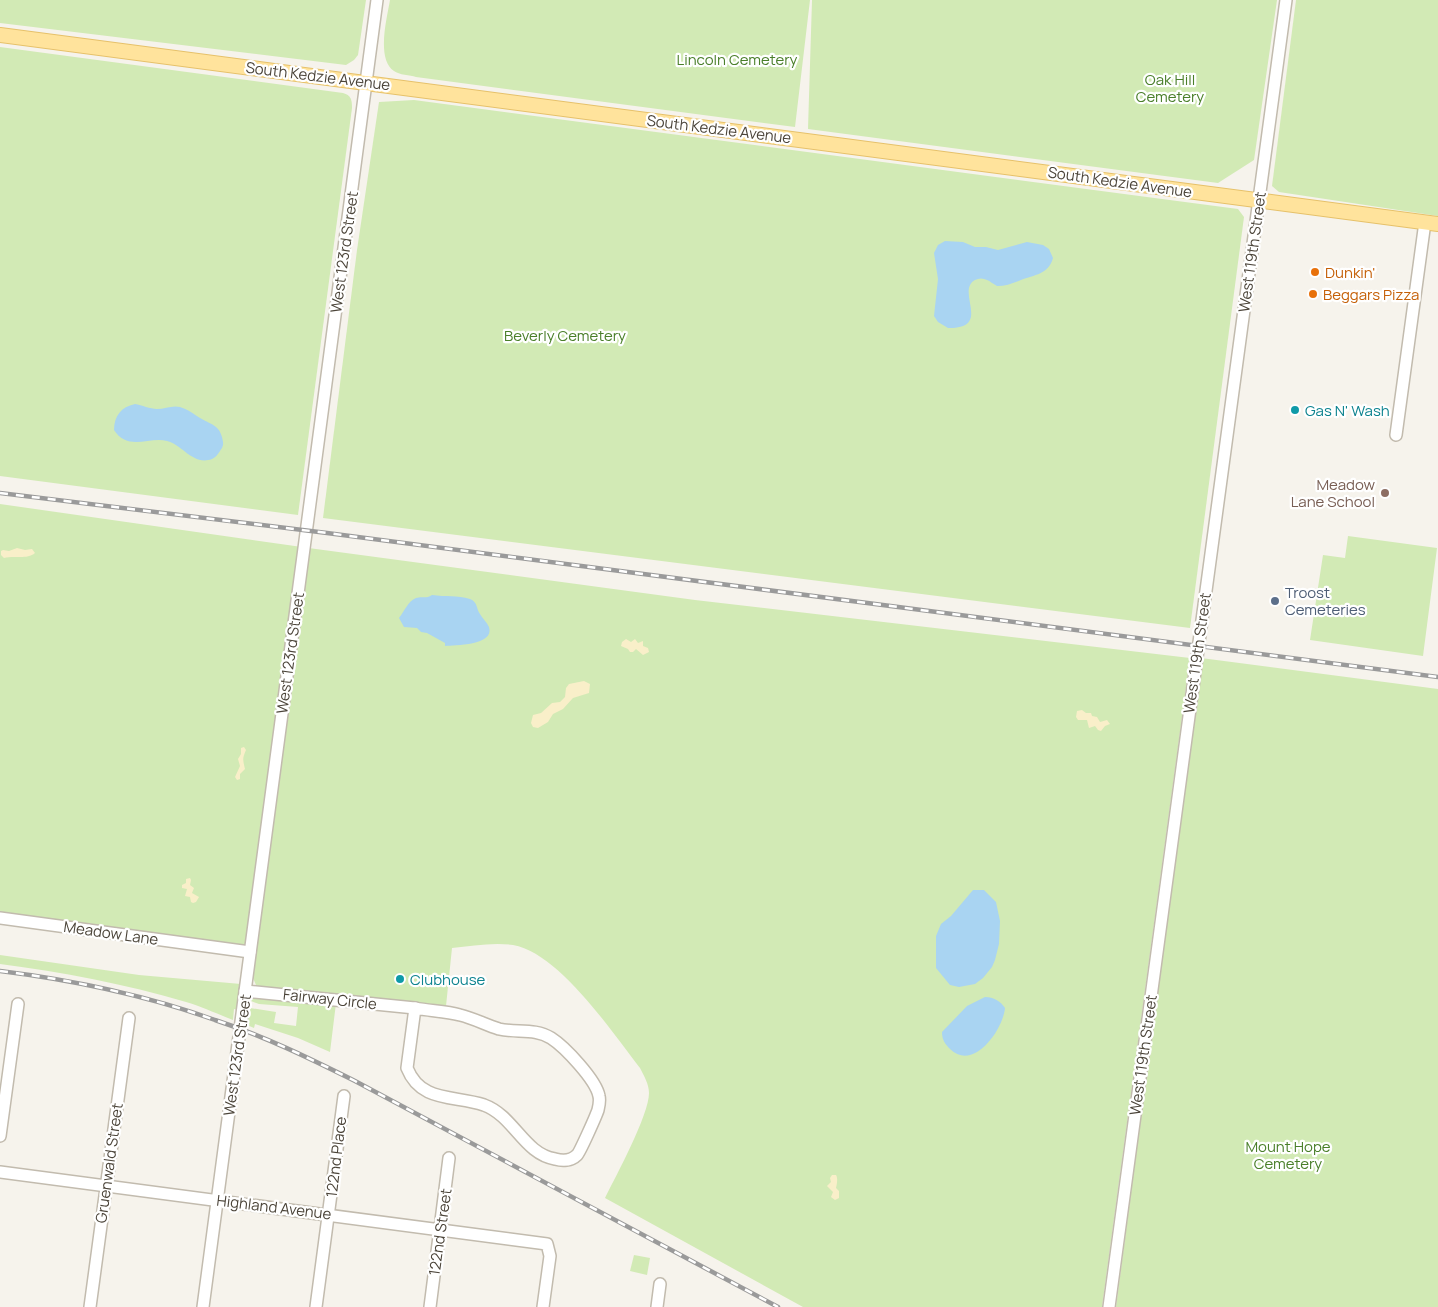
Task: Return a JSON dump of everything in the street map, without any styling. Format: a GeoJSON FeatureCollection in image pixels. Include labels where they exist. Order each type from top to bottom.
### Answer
{"type":"FeatureCollection","features":[{"type":"Feature","properties":{"kind":"main road","name":"South Kedzie Avenue"},"geometry":{"type":"LineString","coordinates":[[0,34],[1431,223]]}},
{"type":"Feature","properties":{"kind":"street","name":"West 123rd Street"},"geometry":{"type":"LineString","coordinates":[[203,1307],[378,0]]}},
{"type":"Feature","properties":{"kind":"street","name":"West 119th Street"},"geometry":{"type":"LineString","coordinates":[[1109,1307],[1286,0]]}},
{"type":"Feature","properties":{"kind":"street"},"geometry":{"type":"LineString","coordinates":[[1396,435],[1431,223]]}},
{"type":"Feature","properties":{"kind":"street","name":"Meadow Lane"},"geometry":{"type":"LineString","coordinates":[[0,918],[250,956]]}},
{"type":"Feature","properties":{"kind":"street","name":"Fairway Circle"},"geometry":{"type":"LineString","coordinates":[[245,991],[415,1008],[461,1015],[500,1029],[534,1031],[550,1037],[596,1085],[600,1098],[598,1111],[577,1155],[565,1161],[541,1155],[508,1120],[491,1108],[470,1101],[435,1095],[418,1086],[410,1076],[407,1068],[415,1008]]}},
{"type":"Feature","properties":{"kind":"street"},"geometry":{"type":"LineString","coordinates":[[0,1136],[4,1080],[18,1004]]}},
{"type":"Feature","properties":{"kind":"street","name":"Gruenwald Street"},"geometry":{"type":"LineString","coordinates":[[90,1307],[129,1018]]}},
{"type":"Feature","properties":{"kind":"street","name":"122nd Place"},"geometry":{"type":"LineString","coordinates":[[316,1307],[344,1096]]}},
{"type":"Feature","properties":{"kind":"street","name":"122nd Street"},"geometry":{"type":"LineString","coordinates":[[430,1307],[450,1158]]}},
{"type":"Feature","properties":{"kind":"street","name":"Highland Avenue"},"geometry":{"type":"LineString","coordinates":[[0,1172],[547,1244],[550,1256],[543,1307]]}},
{"type":"Feature","properties":{"kind":"street"},"geometry":{"type":"LineString","coordinates":[[657,1307],[660,1284]]}},
{"type":"Feature","properties":{"kind":"green space"},"geometry":{"type":"Polygon","coordinates":[[[0,0],[366,0],[358,55],[346,65],[0,23],[0,0]]]}},
{"type":"Feature","properties":{"kind":"green space","name":"Lincoln Cemetery"},"geometry":{"type":"Polygon","coordinates":[[[390,0],[810,0],[795,127],[416,77],[399,73],[394,71],[385,57],[384,38],[390,0]]]}},
{"type":"Feature","properties":{"kind":"green space","name":"Oak Hill Cemetery"},"geometry":{"type":"Polygon","coordinates":[[[812,0],[1277,0],[1254,160],[1218,183],[808,129],[812,0]]]}},
{"type":"Feature","properties":{"kind":"green space"},"geometry":{"type":"Polygon","coordinates":[[[1296,0],[1438,0],[1438,216],[1279,192],[1272,186],[1296,0]]]}},
{"type":"Feature","properties":{"kind":"green space"},"geometry":{"type":"Polygon","coordinates":[[[0,47],[343,93],[351,98],[352,108],[298,515],[0,476],[0,47]]]}},
{"type":"Feature","properties":{"kind":"green space","name":"Beverly Cemetery"},"geometry":{"type":"Polygon","coordinates":[[[414,100],[1238,209],[1244,217],[1190,628],[323,518],[357,250],[379,102],[414,100]]]}},
{"type":"Feature","properties":{"kind":"green space"},"geometry":{"type":"Polygon","coordinates":[[[0,504],[695,600],[1190,658],[1102,1307],[803,1307],[605,1198],[644,1116],[649,1093],[647,1083],[640,1068],[600,1015],[566,978],[531,951],[505,944],[452,948],[446,1006],[337,995],[330,1052],[298,1038],[255,1024],[254,1028],[247,1025],[250,1008],[276,1012],[274,1023],[296,1026],[298,1007],[259,1004],[251,1001],[254,998],[304,991],[256,985],[253,978],[257,947],[0,914],[0,504]]]}},
{"type":"Feature","properties":{"kind":"green space"},"geometry":{"type":"Polygon","coordinates":[[[1348,536],[1437,548],[1423,656],[1310,640],[1323,555],[1345,558],[1348,536]]]}},
{"type":"Feature","properties":{"kind":"green space","name":"Mount Hope Cemetery"},"geometry":{"type":"Polygon","coordinates":[[[1201,658],[1438,689],[1438,1307],[1116,1307],[1201,658]]]}},
{"type":"Feature","properties":{"kind":"green space"},"geometry":{"type":"Polygon","coordinates":[[[0,955],[139,975],[241,984],[238,1010],[234,1009],[233,1020],[192,1004],[117,984],[0,964],[0,955]]]}},
{"type":"Feature","properties":{"kind":"green space"},"geometry":{"type":"Polygon","coordinates":[[[634,1255],[650,1258],[647,1275],[630,1271],[634,1255]]]}},
{"type":"Feature","properties":{"kind":"sand"},"geometry":{"type":"Polygon","coordinates":[[[17,548],[32,549],[35,553],[24,557],[4,558],[1,555],[3,550],[9,551],[17,548]]]}},
{"type":"Feature","properties":{"kind":"sand"},"geometry":{"type":"Polygon","coordinates":[[[626,639],[631,642],[635,639],[638,643],[643,641],[643,646],[648,648],[649,652],[643,655],[636,649],[630,652],[621,646],[622,642],[626,639]]]}},
{"type":"Feature","properties":{"kind":"sand"},"geometry":{"type":"Polygon","coordinates":[[[584,681],[590,684],[589,693],[573,698],[563,709],[553,714],[548,722],[538,728],[533,727],[531,723],[533,715],[541,713],[552,703],[560,702],[565,697],[566,688],[569,684],[584,681]]]}},
{"type":"Feature","properties":{"kind":"sand"},"geometry":{"type":"Polygon","coordinates":[[[1082,710],[1097,717],[1100,722],[1107,720],[1110,724],[1101,731],[1095,726],[1089,728],[1087,720],[1078,720],[1076,717],[1077,711],[1082,710]]]}},
{"type":"Feature","properties":{"kind":"sand"},"geometry":{"type":"Polygon","coordinates":[[[244,747],[246,750],[243,760],[245,769],[240,774],[240,779],[237,780],[235,777],[240,766],[238,759],[241,754],[241,748],[244,747]]]}},
{"type":"Feature","properties":{"kind":"sand"},"geometry":{"type":"Polygon","coordinates":[[[190,878],[190,885],[194,888],[192,893],[199,897],[193,903],[190,897],[185,896],[187,889],[182,888],[182,885],[186,883],[186,879],[190,878]]]}},
{"type":"Feature","properties":{"kind":"sand"},"geometry":{"type":"Polygon","coordinates":[[[832,1175],[837,1176],[836,1188],[839,1191],[839,1198],[835,1200],[831,1197],[833,1192],[827,1186],[831,1182],[830,1178],[832,1175]]]}},
{"type":"Feature","properties":{"kind":"water"},"geometry":{"type":"Polygon","coordinates":[[[945,241],[963,242],[975,247],[998,250],[1027,242],[1043,245],[1049,249],[1053,258],[1045,271],[1009,284],[997,286],[984,279],[975,280],[970,285],[971,316],[968,322],[961,327],[948,328],[938,322],[934,316],[938,279],[934,253],[938,245],[945,241]]]}},
{"type":"Feature","properties":{"kind":"water"},"geometry":{"type":"Polygon","coordinates":[[[135,404],[154,409],[177,407],[188,410],[219,430],[223,442],[222,448],[212,459],[199,460],[167,441],[132,442],[120,437],[114,430],[115,420],[122,410],[135,404]]]}},
{"type":"Feature","properties":{"kind":"water"},"geometry":{"type":"Polygon","coordinates":[[[432,595],[461,597],[473,600],[489,627],[489,633],[486,638],[464,645],[445,646],[445,643],[427,633],[421,632],[417,628],[404,627],[399,618],[408,604],[413,599],[432,595]]]}},
{"type":"Feature","properties":{"kind":"water"},"geometry":{"type":"Polygon","coordinates":[[[973,890],[984,890],[996,902],[1000,921],[999,944],[992,967],[983,978],[975,984],[959,987],[950,985],[936,968],[936,936],[941,924],[951,916],[973,890]]]}},
{"type":"Feature","properties":{"kind":"water"},"geometry":{"type":"Polygon","coordinates":[[[985,997],[996,1000],[1005,1008],[999,1027],[993,1037],[977,1052],[959,1055],[945,1044],[942,1032],[967,1006],[985,997]]]}},
{"type":"Feature","properties":{"kind":"railway"},"geometry":{"type":"LineString","coordinates":[[0,493],[327,533],[1438,677]]}},
{"type":"Feature","properties":{"kind":"railway"},"geometry":{"type":"LineString","coordinates":[[0,971],[55,979],[135,996],[189,1011],[269,1040],[355,1081],[778,1307]]}},
{"type":"Feature","properties":{"kind":"place","name":"Dunkin'"},"geometry":{"type":"Point","coordinates":[1315,272]}},
{"type":"Feature","properties":{"kind":"place","name":"Beggars Pizza"},"geometry":{"type":"Point","coordinates":[1313,294]}},
{"type":"Feature","properties":{"kind":"place","name":"Gas N' Wash"},"geometry":{"type":"Point","coordinates":[1295,410]}},
{"type":"Feature","properties":{"kind":"place","name":"Meadow Lane School"},"geometry":{"type":"Point","coordinates":[1385,493]}},
{"type":"Feature","properties":{"kind":"place","name":"Troost Cemeteries"},"geometry":{"type":"Point","coordinates":[1275,601]}},
{"type":"Feature","properties":{"kind":"place","name":"Clubhouse"},"geometry":{"type":"Point","coordinates":[400,979]}}]}
